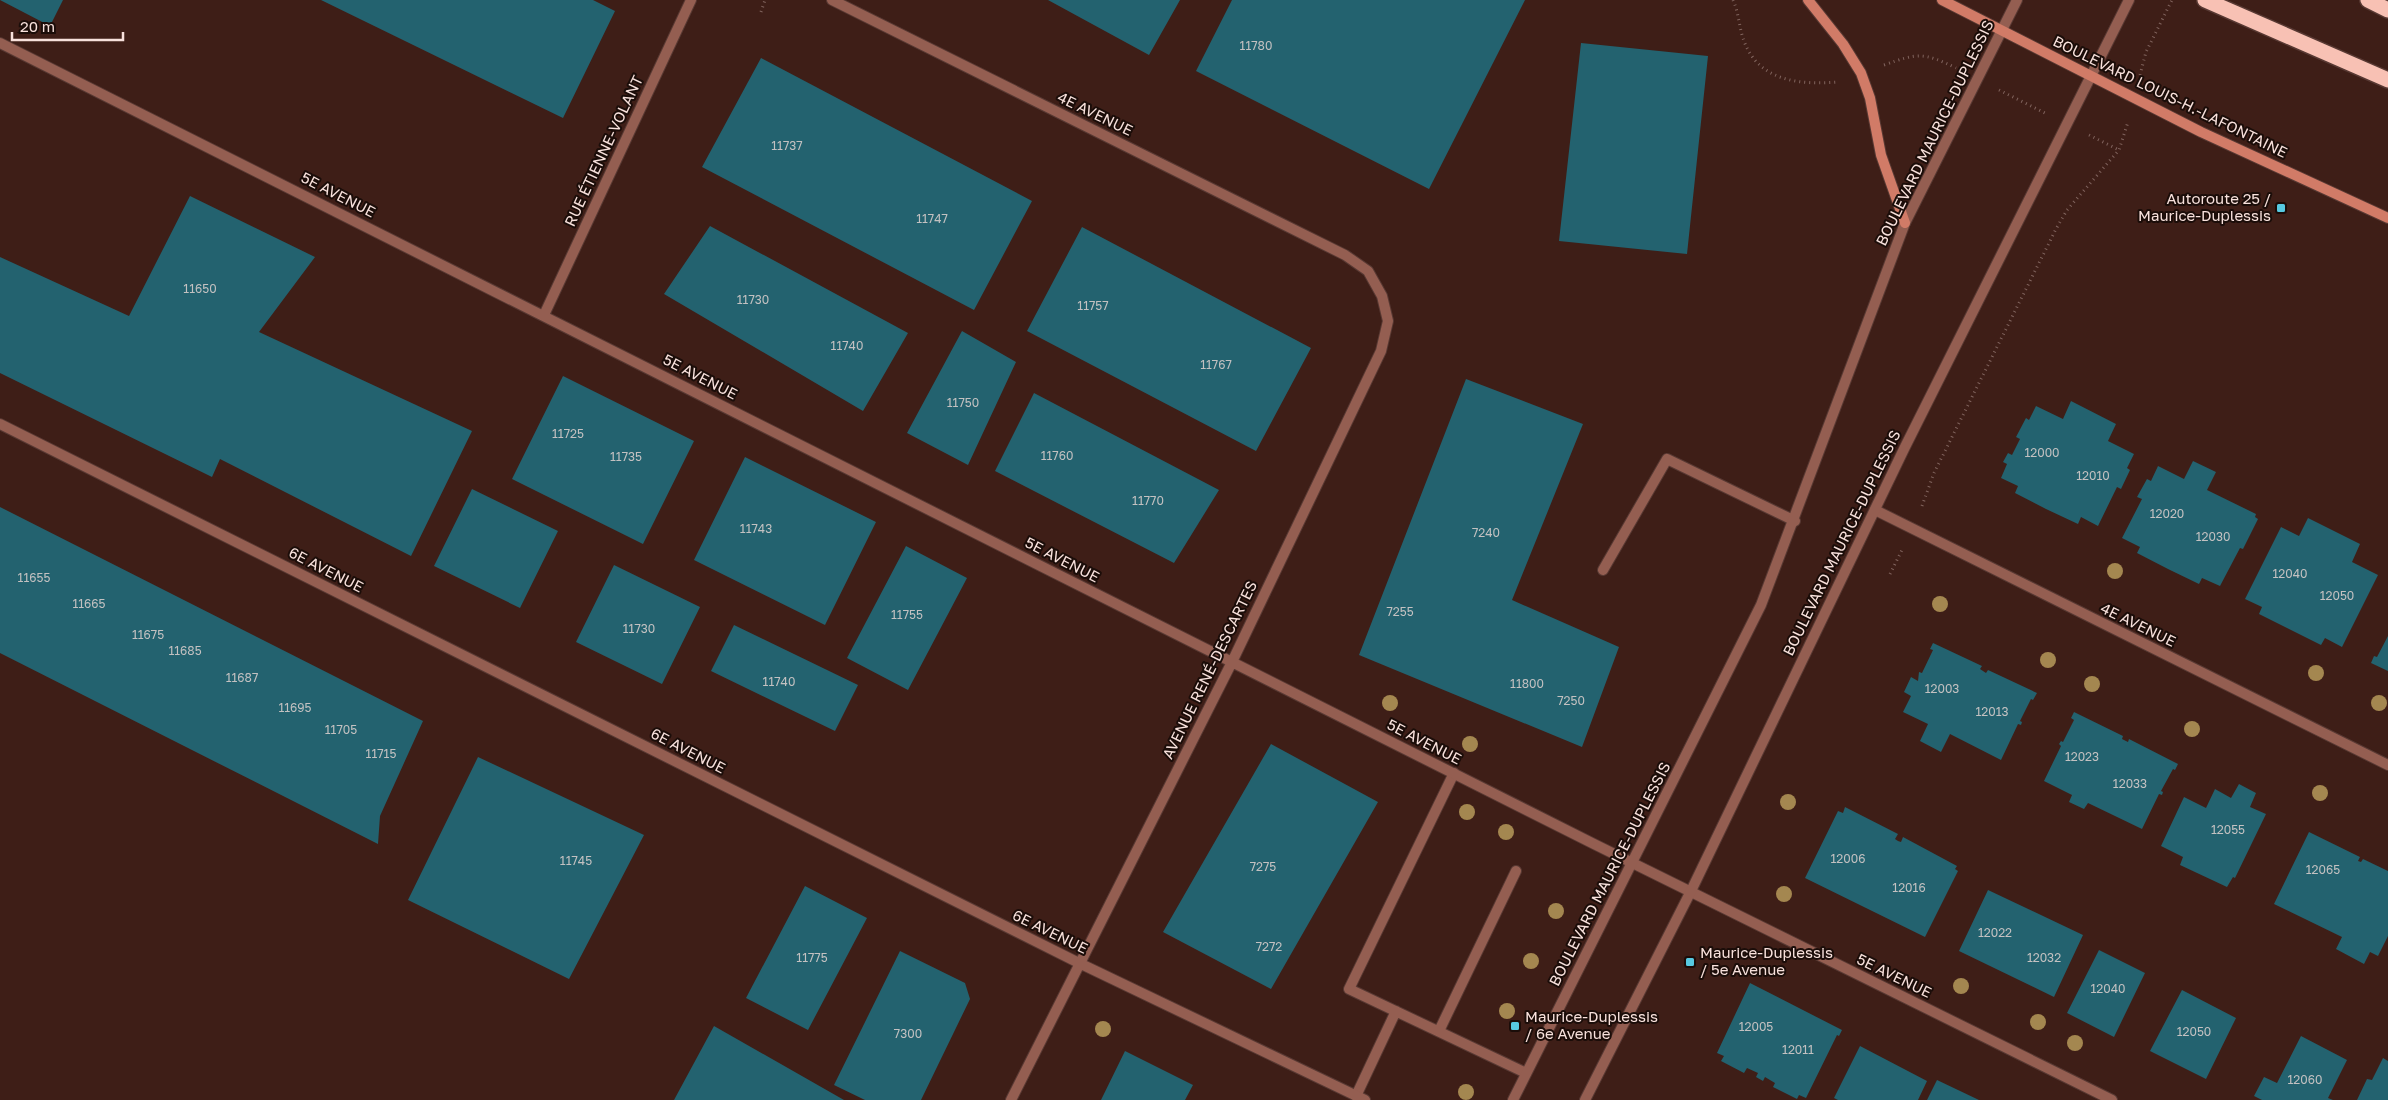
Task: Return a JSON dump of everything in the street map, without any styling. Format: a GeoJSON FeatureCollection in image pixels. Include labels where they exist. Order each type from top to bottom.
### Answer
{"type":"FeatureCollection","features":[{"type":"Feature","properties":{"kind":"highway"},"geometry":{"type":"LineString","coordinates":[[2204,0],[2388,80]]}},
{"type":"Feature","properties":{"kind":"highway"},"geometry":{"type":"LineString","coordinates":[[2368,0],[2388,10]]}},
{"type":"Feature","properties":{"kind":"main road"},"geometry":{"type":"LineString","coordinates":[[1808,0],[1839,38],[1861,74],[1870,98],[1881,156],[1905,223]]}},
{"type":"Feature","properties":{"kind":"main road","name":"BOULEVARD LOUIS-H.-LAFONTAINE"},"geometry":{"type":"LineString","coordinates":[[1942,0],[2201,132],[2388,218]]}},
{"type":"Feature","properties":{"kind":"street","name":"RUE ÉTIENNE-VOLANT"},"geometry":{"type":"LineString","coordinates":[[544,315],[691,0]]}},
{"type":"Feature","properties":{"kind":"street","name":"4E AVENUE"},"geometry":{"type":"LineString","coordinates":[[832,0],[1345,255]]}},
{"type":"Feature","properties":{"kind":"street","name":"BOULEVARD MAURICE-DUPLESSIS"},"geometry":{"type":"LineString","coordinates":[[1512,1100],[1761,605],[1795,521],[1855,352],[1905,223],[2017,0]]}},
{"type":"Feature","properties":{"kind":"street","name":"BOULEVARD MAURICE-DUPLESSIS"},"geometry":{"type":"LineString","coordinates":[[1585,1100],[1691,891],[1875,510],[2129,0]]}},
{"type":"Feature","properties":{"kind":"street","name":"5E AVENUE"},"geometry":{"type":"LineString","coordinates":[[0,43],[1232,662],[2112,1100]]}},
{"type":"Feature","properties":{"kind":"street","name":"AVENUE RENÉ-DESCARTES"},"geometry":{"type":"LineString","coordinates":[[1011,1100],[1232,662],[1381,351],[1388,321],[1382,296],[1368,271],[1345,255]]}},
{"type":"Feature","properties":{"kind":"street","name":"6E AVENUE"},"geometry":{"type":"LineString","coordinates":[[0,424],[1079,963],[1360,1098]]}},
{"type":"Feature","properties":{"kind":"street"},"geometry":{"type":"LineString","coordinates":[[1603,570],[1667,459],[1795,521]]}},
{"type":"Feature","properties":{"kind":"street","name":"4E AVENUE"},"geometry":{"type":"LineString","coordinates":[[1875,510],[2388,765]]}},
{"type":"Feature","properties":{"kind":"street"},"geometry":{"type":"LineString","coordinates":[[1454,773],[1349,989],[1526,1073]]}},
{"type":"Feature","properties":{"kind":"street"},"geometry":{"type":"LineString","coordinates":[[1439,1031],[1516,871]]}},
{"type":"Feature","properties":{"kind":"street"},"geometry":{"type":"LineString","coordinates":[[1360,1098],[1396,1011]]}},
{"type":"Feature","properties":{"kind":"path"},"geometry":{"type":"LineString","coordinates":[[761,12],[765,0]]}},
{"type":"Feature","properties":{"kind":"path"},"geometry":{"type":"LineString","coordinates":[[1733,0],[1748,49],[1760,65],[1772,75],[1781,79],[1811,84],[1839,82]]}},
{"type":"Feature","properties":{"kind":"path"},"geometry":{"type":"LineString","coordinates":[[2146,52],[2172,0]]}},
{"type":"Feature","properties":{"kind":"path"},"geometry":{"type":"LineString","coordinates":[[1884,65],[1916,55],[1928,55],[2119,150]]}},
{"type":"Feature","properties":{"kind":"path"},"geometry":{"type":"LineString","coordinates":[[1928,493],[1934,473],[2056,229],[2067,210],[2104,170],[2119,150],[2122,140]]}},
{"type":"Feature","properties":{"kind":"building"},"geometry":{"type":"Polygon","coordinates":[[[0,0],[63,0],[50,26],[0,0]]]}},
{"type":"Feature","properties":{"kind":"building"},"geometry":{"type":"Polygon","coordinates":[[[321,0],[593,0],[615,11],[563,118],[321,0]]]}},
{"type":"Feature","properties":{"kind":"building"},"geometry":{"type":"Polygon","coordinates":[[[1048,0],[1180,0],[1149,55],[1048,0]]]}},
{"type":"Feature","properties":{"kind":"building"},"geometry":{"type":"Polygon","coordinates":[[[1232,0],[1525,0],[1429,189],[1196,71],[1232,0]]]}},
{"type":"Feature","properties":{"kind":"building"},"geometry":{"type":"Polygon","coordinates":[[[1581,43],[1708,56],[1687,254],[1559,241],[1581,43]]]}},
{"type":"Feature","properties":{"kind":"building"},"geometry":{"type":"Polygon","coordinates":[[[761,58],[1032,201],[974,310],[702,167],[761,58]]]}},
{"type":"Feature","properties":{"kind":"building"},"geometry":{"type":"Polygon","coordinates":[[[190,196],[315,257],[259,332],[472,431],[411,556],[220,459],[212,477],[0,373],[0,257],[129,316],[190,196]]]}},
{"type":"Feature","properties":{"kind":"building"},"geometry":{"type":"Polygon","coordinates":[[[710,226],[908,333],[863,411],[664,294],[710,226]]]}},
{"type":"Feature","properties":{"kind":"building"},"geometry":{"type":"Polygon","coordinates":[[[1082,227],[1311,348],[1256,451],[1027,331],[1082,227]]]}},
{"type":"Feature","properties":{"kind":"building"},"geometry":{"type":"Polygon","coordinates":[[[962,331],[1016,362],[968,465],[907,433],[962,331]]]}},
{"type":"Feature","properties":{"kind":"building"},"geometry":{"type":"Polygon","coordinates":[[[563,376],[694,441],[643,544],[512,479],[563,376]]]}},
{"type":"Feature","properties":{"kind":"building"},"geometry":{"type":"Polygon","coordinates":[[[1466,379],[1583,424],[1512,600],[1619,647],[1582,747],[1359,655],[1466,379]]]}},
{"type":"Feature","properties":{"kind":"building"},"geometry":{"type":"Polygon","coordinates":[[[1034,393],[1219,490],[1174,563],[995,471],[1034,393]]]}},
{"type":"Feature","properties":{"kind":"building"},"geometry":{"type":"Polygon","coordinates":[[[2071,401],[2116,424],[2108,441],[2134,454],[2127,468],[2130,470],[2121,489],[2117,487],[2098,526],[2081,517],[2078,524],[2046,509],[2015,493],[2018,486],[2001,478],[2007,464],[2003,462],[2008,453],[2012,455],[2020,439],[2016,437],[2026,418],[2029,420],[2036,406],[2063,419],[2071,401]]]}},
{"type":"Feature","properties":{"kind":"building"},"geometry":{"type":"Polygon","coordinates":[[[745,457],[876,522],[825,625],[694,560],[745,457]]]}},
{"type":"Feature","properties":{"kind":"building"},"geometry":{"type":"Polygon","coordinates":[[[2193,461],[2216,472],[2207,490],[2256,514],[2255,517],[2258,519],[2243,549],[2240,548],[2220,586],[2202,578],[2199,584],[2168,569],[2137,553],[2140,547],[2122,538],[2142,499],[2137,497],[2147,479],[2151,481],[2158,466],[2184,479],[2193,461]]]}},
{"type":"Feature","properties":{"kind":"building"},"geometry":{"type":"Polygon","coordinates":[[[472,489],[558,531],[520,608],[434,566],[472,489]]]}},
{"type":"Feature","properties":{"kind":"building"},"geometry":{"type":"Polygon","coordinates":[[[0,507],[423,721],[380,816],[378,844],[0,653],[0,507]]]}},
{"type":"Feature","properties":{"kind":"building"},"geometry":{"type":"Polygon","coordinates":[[[2308,518],[2360,544],[2352,562],[2378,575],[2342,647],[2325,638],[2321,645],[2259,614],[2262,607],[2245,599],[2281,527],[2299,536],[2308,518]]]}},
{"type":"Feature","properties":{"kind":"building"},"geometry":{"type":"Polygon","coordinates":[[[906,546],[967,578],[908,690],[847,658],[906,546]]]}},
{"type":"Feature","properties":{"kind":"building"},"geometry":{"type":"Polygon","coordinates":[[[614,565],[700,607],[662,684],[576,642],[614,565]]]}},
{"type":"Feature","properties":{"kind":"building"},"geometry":{"type":"Polygon","coordinates":[[[734,625],[858,685],[835,731],[711,671],[734,625]]]}},
{"type":"Feature","properties":{"kind":"building"},"geometry":{"type":"Polygon","coordinates":[[[2388,636],[2388,671],[2371,663],[2374,656],[2377,657],[2388,636]]]}},
{"type":"Feature","properties":{"kind":"building"},"geometry":{"type":"Polygon","coordinates":[[[1933,643],[1982,666],[1980,669],[1986,673],[1988,670],[2037,693],[2033,700],[2031,699],[2020,721],[2022,722],[2021,725],[2018,724],[2001,760],[1950,734],[1941,752],[1920,741],[1928,724],[1903,712],[1911,696],[1904,692],[1911,677],[1918,681],[1919,672],[1922,673],[1933,650],[1930,649],[1933,643]]]}},
{"type":"Feature","properties":{"kind":"building"},"geometry":{"type":"Polygon","coordinates":[[[2074,712],[2123,736],[2122,739],[2128,742],[2129,739],[2178,764],[2175,770],[2173,769],[2161,791],[2163,792],[2162,795],[2159,794],[2142,829],[2088,803],[2084,809],[2069,802],[2072,795],[2044,781],[2061,746],[2059,744],[2061,741],[2063,742],[2074,720],[2071,718],[2074,712]]]}},
{"type":"Feature","properties":{"kind":"building"},"geometry":{"type":"Polygon","coordinates":[[[1271,744],[1378,802],[1271,989],[1163,932],[1271,744]]]}},
{"type":"Feature","properties":{"kind":"building"},"geometry":{"type":"Polygon","coordinates":[[[478,757],[644,835],[569,979],[408,900],[478,757]]]}},
{"type":"Feature","properties":{"kind":"building"},"geometry":{"type":"Polygon","coordinates":[[[2239,784],[2256,793],[2250,807],[2266,814],[2235,878],[2233,877],[2227,887],[2180,865],[2183,857],[2161,846],[2184,797],[2206,808],[2215,789],[2231,798],[2239,784]]]}},
{"type":"Feature","properties":{"kind":"building"},"geometry":{"type":"Polygon","coordinates":[[[1845,807],[1898,834],[1895,839],[1898,841],[1901,842],[1903,837],[1957,866],[1955,869],[1958,871],[1925,937],[1805,878],[1838,811],[1843,813],[1845,807]]]}},
{"type":"Feature","properties":{"kind":"building"},"geometry":{"type":"Polygon","coordinates":[[[2309,832],[2360,857],[2358,861],[2361,862],[2363,859],[2388,871],[2388,936],[2378,956],[2370,952],[2364,964],[2336,949],[2342,937],[2274,904],[2309,832]]]}},
{"type":"Feature","properties":{"kind":"building"},"geometry":{"type":"Polygon","coordinates":[[[805,886],[867,918],[808,1030],[746,998],[805,886]]]}},
{"type":"Feature","properties":{"kind":"building"},"geometry":{"type":"Polygon","coordinates":[[[1988,890],[2083,935],[2054,997],[1959,951],[1988,890]]]}},
{"type":"Feature","properties":{"kind":"building"},"geometry":{"type":"Polygon","coordinates":[[[2099,950],[2145,973],[2114,1037],[2067,1013],[2099,950]]]}},
{"type":"Feature","properties":{"kind":"building"},"geometry":{"type":"Polygon","coordinates":[[[900,951],[965,983],[970,999],[921,1100],[865,1100],[834,1085],[900,951]]]}},
{"type":"Feature","properties":{"kind":"building"},"geometry":{"type":"Polygon","coordinates":[[[1750,983],[1842,1030],[1839,1036],[1837,1035],[1806,1098],[1799,1095],[1797,1099],[1773,1087],[1775,1083],[1765,1077],[1763,1081],[1756,1077],[1758,1073],[1747,1068],[1744,1073],[1721,1061],[1724,1056],[1717,1053],[1750,983]]]}},
{"type":"Feature","properties":{"kind":"building"},"geometry":{"type":"Polygon","coordinates":[[[2182,990],[2236,1018],[2206,1079],[2150,1051],[2182,990]]]}},
{"type":"Feature","properties":{"kind":"building"},"geometry":{"type":"Polygon","coordinates":[[[714,1026],[844,1100],[674,1100],[714,1026]]]}},
{"type":"Feature","properties":{"kind":"building"},"geometry":{"type":"Polygon","coordinates":[[[2301,1036],[2347,1060],[2328,1098],[2333,1100],[2262,1100],[2254,1096],[2264,1077],[2277,1083],[2301,1036]]]}},
{"type":"Feature","properties":{"kind":"building"},"geometry":{"type":"Polygon","coordinates":[[[1860,1046],[1927,1081],[1918,1100],[1838,1100],[1834,1098],[1860,1046]]]}},
{"type":"Feature","properties":{"kind":"building"},"geometry":{"type":"Polygon","coordinates":[[[1125,1051],[1193,1085],[1185,1100],[1101,1100],[1125,1051]]]}},
{"type":"Feature","properties":{"kind":"building"},"geometry":{"type":"Polygon","coordinates":[[[2383,1058],[2388,1061],[2388,1100],[2357,1100],[2367,1079],[2372,1080],[2383,1058]]]}},
{"type":"Feature","properties":{"kind":"building"},"geometry":{"type":"Polygon","coordinates":[[[1937,1080],[1979,1100],[1927,1100],[1937,1080]]]}},
{"type":"Feature","properties":{"kind":"place","name":"Autoroute 25 / Maurice-Duplessis"},"geometry":{"type":"Point","coordinates":[2281,208]}},
{"type":"Feature","properties":{"kind":"place","name":"Maurice-Duplessis / 5e Avenue"},"geometry":{"type":"Point","coordinates":[1690,962]}},
{"type":"Feature","properties":{"kind":"place","name":"Maurice-Duplessis / 6e Avenue"},"geometry":{"type":"Point","coordinates":[1515,1026]}}]}
